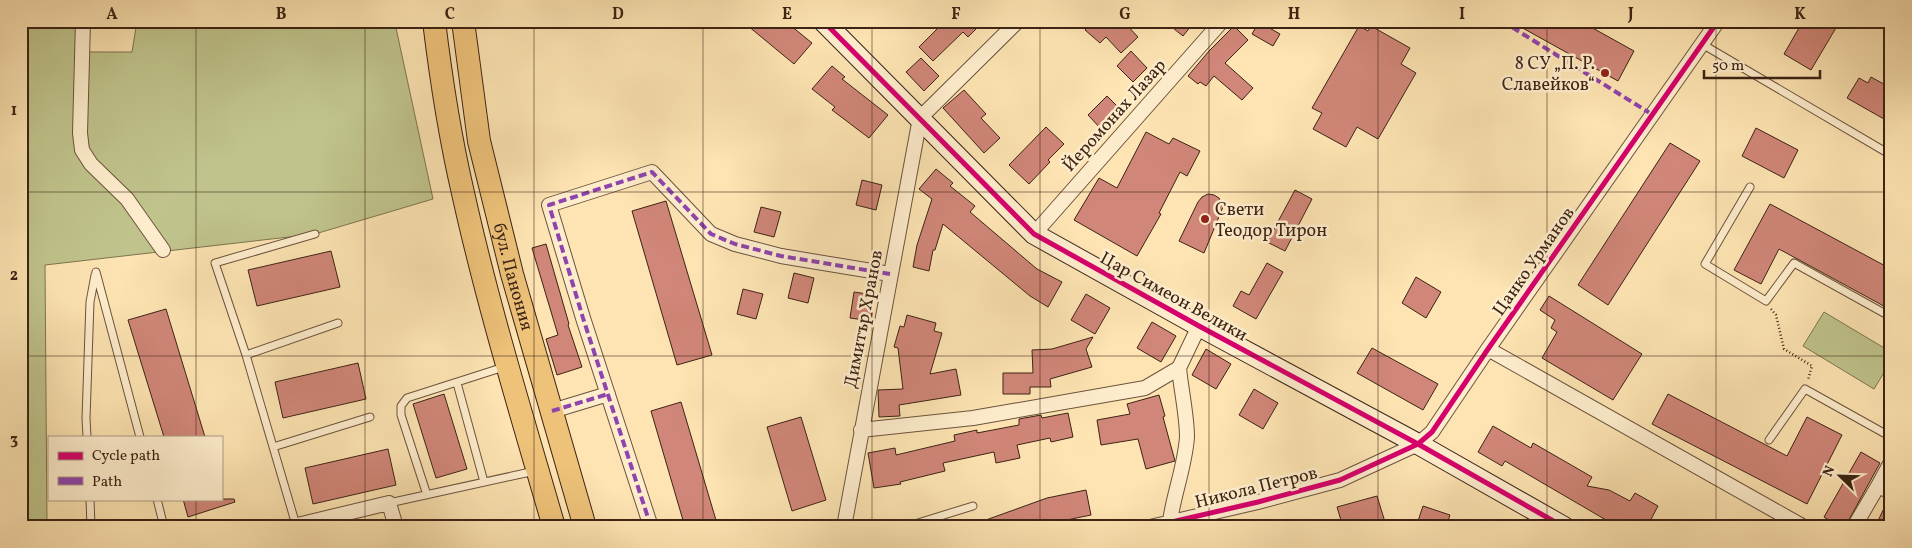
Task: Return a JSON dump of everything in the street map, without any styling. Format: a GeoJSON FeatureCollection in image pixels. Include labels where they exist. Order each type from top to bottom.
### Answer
{"type":"FeatureCollection","features":[{"type":"Feature","properties":{"kind":"main road","name":"бул. Панония"},"geometry":{"type":"LineString","coordinates":[[434,21],[441,78],[462,192],[488,296],[554,527]]}},
{"type":"Feature","properties":{"kind":"main road","name":"бул. Панония"},"geometry":{"type":"LineString","coordinates":[[462,21],[479,141],[512,274],[585,527]]}},
{"type":"Feature","properties":{"kind":"main road","name":"Цар Симеон Велики"},"geometry":{"type":"LineString","coordinates":[[823,21],[1034,234],[1198,326],[1418,444],[1564,527]]}},
{"type":"Feature","properties":{"kind":"street"},"geometry":{"type":"LineString","coordinates":[[83,21],[80,133],[82,150],[91,164],[127,199],[163,250]]}},
{"type":"Feature","properties":{"kind":"street"},"geometry":{"type":"LineString","coordinates":[[920,118],[1018,21]]}},
{"type":"Feature","properties":{"kind":"street","name":"Йеромонах Лазар"},"geometry":{"type":"LineString","coordinates":[[1034,234],[1222,21]]}},
{"type":"Feature","properties":{"kind":"street","name":"Цанко Урманов"},"geometry":{"type":"LineString","coordinates":[[1340,480],[1418,444],[1432,432],[1718,21]]}},
{"type":"Feature","properties":{"kind":"street","name":"Димитър Хранов"},"geometry":{"type":"LineString","coordinates":[[844,527],[920,118]]}},
{"type":"Feature","properties":{"kind":"street"},"geometry":{"type":"LineString","coordinates":[[651,527],[549,205],[652,172],[711,234],[735,244],[781,256],[890,274]]}},
{"type":"Feature","properties":{"kind":"street"},"geometry":{"type":"LineString","coordinates":[[1170,521],[1173,500],[1182,472],[1187,436],[1178,368],[1198,326]]}},
{"type":"Feature","properties":{"kind":"street"},"geometry":{"type":"LineString","coordinates":[[1488,349],[1804,527]]}},
{"type":"Feature","properties":{"kind":"street"},"geometry":{"type":"LineString","coordinates":[[861,430],[973,418],[1145,388],[1178,368]]}},
{"type":"Feature","properties":{"kind":"street"},"geometry":{"type":"LineString","coordinates":[[552,411],[608,394]]}},
{"type":"Feature","properties":{"kind":"street"},"geometry":{"type":"LineString","coordinates":[[1854,527],[1891,462]]}},
{"type":"Feature","properties":{"kind":"street","name":"Никола Петров"},"geometry":{"type":"LineString","coordinates":[[1150,527],[1170,521],[1198,521],[1258,502],[1340,480]]}},
{"type":"Feature","properties":{"kind":"street"},"geometry":{"type":"LineString","coordinates":[[1878,486],[1891,492]]}},
{"type":"Feature","properties":{"kind":"street"},"geometry":{"type":"LineString","coordinates":[[293,526],[389,503],[396,527]]}},
{"type":"Feature","properties":{"kind":"lane"},"geometry":{"type":"LineString","coordinates":[[1702,44],[1891,155]]}},
{"type":"Feature","properties":{"kind":"lane"},"geometry":{"type":"LineString","coordinates":[[1750,186],[1705,264],[1766,301],[1794,262],[1891,317]]}},
{"type":"Feature","properties":{"kind":"lane"},"geometry":{"type":"LineString","coordinates":[[293,526],[273,447],[246,355],[215,263],[315,234]]}},
{"type":"Feature","properties":{"kind":"lane"},"geometry":{"type":"LineString","coordinates":[[87,436],[90,302],[96,272],[140,436]]}},
{"type":"Feature","properties":{"kind":"lane"},"geometry":{"type":"LineString","coordinates":[[246,355],[338,323]]}},
{"type":"Feature","properties":{"kind":"lane"},"geometry":{"type":"LineString","coordinates":[[427,495],[401,415],[401,406],[407,398],[508,365]]}},
{"type":"Feature","properties":{"kind":"lane"},"geometry":{"type":"LineString","coordinates":[[457,383],[484,482]]}},
{"type":"Feature","properties":{"kind":"lane"},"geometry":{"type":"LineString","coordinates":[[1769,440],[1805,389],[1891,437]]}},
{"type":"Feature","properties":{"kind":"lane"},"geometry":{"type":"LineString","coordinates":[[273,447],[370,417]]}},
{"type":"Feature","properties":{"kind":"lane"},"geometry":{"type":"LineString","coordinates":[[389,503],[538,470]]}},
{"type":"Feature","properties":{"kind":"lane"},"geometry":{"type":"LineString","coordinates":[[90,500],[91,527]]}},
{"type":"Feature","properties":{"kind":"lane"},"geometry":{"type":"LineString","coordinates":[[157,500],[164,527]]}},
{"type":"Feature","properties":{"kind":"lane"},"geometry":{"type":"LineString","coordinates":[[905,527],[974,506]]}},
{"type":"Feature","properties":{"kind":"path"},"geometry":{"type":"LineString","coordinates":[[1766,301],[1776,316],[1784,349],[1812,366],[1805,389]]}},
{"type":"Feature","properties":{"kind":"green space"},"geometry":{"type":"Polygon","coordinates":[[[21,21],[83,21],[82,52],[132,52],[137,21],[393,21],[433,199],[315,234],[45,265],[47,527],[21,527],[21,21]]]}},
{"type":"Feature","properties":{"kind":"green space"},"geometry":{"type":"Polygon","coordinates":[[[1824,312],[1891,352],[1891,361],[1874,389],[1803,346],[1824,312]]]}},
{"type":"Feature","properties":{"kind":"building"},"geometry":{"type":"Polygon","coordinates":[[[742,21],[785,21],[812,43],[794,64],[742,21]]]}},
{"type":"Feature","properties":{"kind":"building"},"geometry":{"type":"Polygon","coordinates":[[[945,21],[984,21],[968,37],[963,32],[933,61],[919,47],[945,21]]]}},
{"type":"Feature","properties":{"kind":"building"},"geometry":{"type":"Polygon","coordinates":[[[1093,21],[1123,21],[1138,37],[1121,53],[1106,37],[1100,43],[1085,30],[1093,21]]]}},
{"type":"Feature","properties":{"kind":"building"},"geometry":{"type":"Polygon","coordinates":[[[1164,21],[1195,21],[1183,36],[1164,21]]]}},
{"type":"Feature","properties":{"kind":"building"},"geometry":{"type":"Polygon","coordinates":[[[1510,21],[1580,21],[1634,51],[1618,81],[1510,21]]]}},
{"type":"Feature","properties":{"kind":"building"},"geometry":{"type":"Polygon","coordinates":[[[1803,21],[1840,21],[1811,70],[1784,54],[1803,21]]]}},
{"type":"Feature","properties":{"kind":"building"},"geometry":{"type":"Polygon","coordinates":[[[1259,22],[1280,34],[1273,46],[1252,34],[1259,22]]]}},
{"type":"Feature","properties":{"kind":"building"},"geometry":{"type":"Polygon","coordinates":[[[1234,26],[1248,40],[1225,63],[1253,88],[1242,100],[1214,76],[1206,86],[1200,82],[1198,84],[1188,76],[1234,26]]]}},
{"type":"Feature","properties":{"kind":"building"},"geometry":{"type":"Polygon","coordinates":[[[1359,26],[1368,31],[1371,26],[1410,48],[1401,64],[1416,73],[1378,139],[1357,127],[1346,147],[1313,129],[1322,113],[1312,108],[1359,26]]]}},
{"type":"Feature","properties":{"kind":"building"},"geometry":{"type":"Polygon","coordinates":[[[1131,51],[1147,68],[1133,82],[1117,66],[1131,51]]]}},
{"type":"Feature","properties":{"kind":"building"},"geometry":{"type":"Polygon","coordinates":[[[921,58],[939,76],[924,91],[906,72],[921,58]]]}},
{"type":"Feature","properties":{"kind":"building"},"geometry":{"type":"Polygon","coordinates":[[[832,66],[845,77],[842,79],[888,115],[869,138],[832,110],[835,107],[812,89],[832,66]]]}},
{"type":"Feature","properties":{"kind":"building"},"geometry":{"type":"Polygon","coordinates":[[[1871,77],[1891,88],[1891,123],[1847,98],[1859,78],[1868,83],[1871,77]]]}},
{"type":"Feature","properties":{"kind":"building"},"geometry":{"type":"Polygon","coordinates":[[[964,90],[986,114],[981,118],[1000,138],[984,153],[943,108],[964,90]]]}},
{"type":"Feature","properties":{"kind":"building"},"geometry":{"type":"Polygon","coordinates":[[[1107,96],[1121,110],[1102,130],[1088,115],[1107,96]]]}},
{"type":"Feature","properties":{"kind":"building"},"geometry":{"type":"Polygon","coordinates":[[[1046,127],[1064,144],[1048,160],[1050,162],[1029,184],[1009,165],[1046,127]]]}},
{"type":"Feature","properties":{"kind":"building"},"geometry":{"type":"Polygon","coordinates":[[[1756,128],[1798,150],[1784,178],[1742,156],[1756,128]]]}},
{"type":"Feature","properties":{"kind":"building"},"geometry":{"type":"Polygon","coordinates":[[[1146,132],[1169,144],[1173,138],[1200,151],[1187,176],[1180,172],[1159,213],[1161,214],[1137,256],[1074,220],[1099,178],[1117,188],[1146,132]]]}},
{"type":"Feature","properties":{"kind":"building"},"geometry":{"type":"Polygon","coordinates":[[[1670,143],[1700,161],[1608,305],[1578,285],[1670,143]]]}},
{"type":"Feature","properties":{"kind":"building"},"geometry":{"type":"Polygon","coordinates":[[[936,169],[953,183],[950,186],[975,206],[970,212],[1037,269],[1062,282],[1048,307],[1030,296],[943,224],[935,250],[933,250],[929,271],[913,267],[917,245],[932,199],[919,189],[936,169]]]}},
{"type":"Feature","properties":{"kind":"building"},"geometry":{"type":"Polygon","coordinates":[[[862,180],[882,185],[876,210],[856,205],[862,180]]]}},
{"type":"Feature","properties":{"kind":"building"},"geometry":{"type":"Polygon","coordinates":[[[1295,190],[1312,199],[1285,251],[1267,242],[1295,190]]]}},
{"type":"Feature","properties":{"kind":"building","name":"Свети Теодор Тирон"},"geometry":{"type":"Polygon","coordinates":[[[1208,194],[1219,198],[1223,207],[1204,253],[1179,241],[1198,202],[1208,194]]]}},
{"type":"Feature","properties":{"kind":"building"},"geometry":{"type":"Polygon","coordinates":[[[666,201],[712,355],[677,365],[632,211],[666,201]]]}},
{"type":"Feature","properties":{"kind":"building"},"geometry":{"type":"Polygon","coordinates":[[[1770,204],[1891,269],[1891,310],[1779,249],[1761,284],[1734,270],[1770,204]]]}},
{"type":"Feature","properties":{"kind":"building"},"geometry":{"type":"Polygon","coordinates":[[[761,207],[781,212],[774,237],[754,232],[761,207]]]}},
{"type":"Feature","properties":{"kind":"building"},"geometry":{"type":"Polygon","coordinates":[[[546,244],[568,325],[582,367],[557,375],[546,339],[558,335],[532,248],[546,244]]]}},
{"type":"Feature","properties":{"kind":"building"},"geometry":{"type":"Polygon","coordinates":[[[331,251],[340,287],[257,306],[248,270],[331,251]]]}},
{"type":"Feature","properties":{"kind":"building"},"geometry":{"type":"Polygon","coordinates":[[[1267,263],[1283,272],[1256,319],[1233,306],[1241,291],[1249,295],[1267,263]]]}},
{"type":"Feature","properties":{"kind":"building"},"geometry":{"type":"Polygon","coordinates":[[[794,273],[814,278],[808,303],[788,298],[794,273]]]}},
{"type":"Feature","properties":{"kind":"building"},"geometry":{"type":"Polygon","coordinates":[[[1416,277],[1441,292],[1426,318],[1402,303],[1416,277]]]}},
{"type":"Feature","properties":{"kind":"building"},"geometry":{"type":"Polygon","coordinates":[[[743,289],[763,294],[756,319],[737,314],[743,289]]]}},
{"type":"Feature","properties":{"kind":"building"},"geometry":{"type":"Polygon","coordinates":[[[854,292],[874,295],[871,321],[850,318],[854,292]]]}},
{"type":"Feature","properties":{"kind":"building"},"geometry":{"type":"Polygon","coordinates":[[[1086,294],[1110,308],[1095,334],[1071,320],[1086,294]]]}},
{"type":"Feature","properties":{"kind":"building"},"geometry":{"type":"Polygon","coordinates":[[[1549,296],[1642,354],[1613,400],[1542,358],[1557,332],[1551,328],[1555,320],[1540,310],[1549,296]]]}},
{"type":"Feature","properties":{"kind":"building"},"geometry":{"type":"Polygon","coordinates":[[[166,309],[205,436],[164,436],[128,320],[166,309]]]}},
{"type":"Feature","properties":{"kind":"building"},"geometry":{"type":"Polygon","coordinates":[[[907,315],[936,323],[934,331],[942,333],[930,374],[956,369],[961,395],[899,405],[900,416],[879,417],[878,390],[903,389],[898,348],[894,347],[900,326],[904,327],[907,315]]]}},
{"type":"Feature","properties":{"kind":"building"},"geometry":{"type":"Polygon","coordinates":[[[1152,322],[1176,336],[1161,362],[1137,348],[1152,322]]]}},
{"type":"Feature","properties":{"kind":"building"},"geometry":{"type":"Polygon","coordinates":[[[1093,337],[1086,349],[1092,367],[1050,379],[1051,387],[1030,387],[1030,394],[1003,394],[1003,373],[1033,373],[1032,350],[1052,349],[1093,337]]]}},
{"type":"Feature","properties":{"kind":"building"},"geometry":{"type":"Polygon","coordinates":[[[1372,348],[1438,384],[1423,410],[1357,373],[1372,348]]]}},
{"type":"Feature","properties":{"kind":"building"},"geometry":{"type":"Polygon","coordinates":[[[1206,349],[1231,364],[1216,389],[1192,375],[1206,349]]]}},
{"type":"Feature","properties":{"kind":"building"},"geometry":{"type":"Polygon","coordinates":[[[358,363],[366,399],[283,418],[275,382],[358,363]]]}},
{"type":"Feature","properties":{"kind":"building"},"geometry":{"type":"Polygon","coordinates":[[[1254,389],[1278,403],[1263,429],[1239,415],[1254,389]]]}},
{"type":"Feature","properties":{"kind":"building"},"geometry":{"type":"Polygon","coordinates":[[[444,394],[467,469],[436,478],[413,404],[444,394]]]}},
{"type":"Feature","properties":{"kind":"building"},"geometry":{"type":"Polygon","coordinates":[[[1668,394],[1787,456],[1807,417],[1842,435],[1807,504],[1652,424],[1668,394]]]}},
{"type":"Feature","properties":{"kind":"building"},"geometry":{"type":"Polygon","coordinates":[[[1159,395],[1175,461],[1146,469],[1138,439],[1101,445],[1097,420],[1130,414],[1127,404],[1159,395]]]}},
{"type":"Feature","properties":{"kind":"building"},"geometry":{"type":"Polygon","coordinates":[[[681,402],[718,527],[685,527],[651,411],[681,402]]]}},
{"type":"Feature","properties":{"kind":"building"},"geometry":{"type":"Polygon","coordinates":[[[1068,413],[1073,437],[1051,442],[1050,438],[1017,445],[1020,458],[996,463],[994,452],[943,463],[945,471],[900,482],[901,484],[874,488],[868,453],[895,448],[896,455],[955,441],[954,435],[977,430],[977,433],[1019,425],[1019,419],[1041,415],[1042,418],[1068,413]]]}},
{"type":"Feature","properties":{"kind":"building"},"geometry":{"type":"Polygon","coordinates":[[[801,417],[826,500],[792,511],[767,427],[801,417]]]}},
{"type":"Feature","properties":{"kind":"building"},"geometry":{"type":"Polygon","coordinates":[[[1493,426],[1531,448],[1533,443],[1592,477],[1587,486],[1609,490],[1630,501],[1635,493],[1658,506],[1647,527],[1618,527],[1505,461],[1502,466],[1478,452],[1493,426]]]}},
{"type":"Feature","properties":{"kind":"building"},"geometry":{"type":"Polygon","coordinates":[[[388,449],[396,485],[313,504],[305,468],[388,449]]]}},
{"type":"Feature","properties":{"kind":"building"},"geometry":{"type":"Polygon","coordinates":[[[1861,452],[1880,463],[1845,527],[1840,527],[1824,517],[1861,452]]]}},
{"type":"Feature","properties":{"kind":"building"},"geometry":{"type":"Polygon","coordinates":[[[1086,490],[1091,515],[1052,523],[1053,527],[973,527],[972,525],[1047,498],[1086,490]]]}},
{"type":"Feature","properties":{"kind":"building"},"geometry":{"type":"Polygon","coordinates":[[[1377,496],[1385,522],[1368,527],[1343,527],[1337,507],[1377,496]]]}},
{"type":"Feature","properties":{"kind":"building"},"geometry":{"type":"Polygon","coordinates":[[[234,499],[235,502],[188,517],[183,500],[234,499]]]}},
{"type":"Feature","properties":{"kind":"building"},"geometry":{"type":"Polygon","coordinates":[[[1888,500],[1891,501],[1891,527],[1875,527],[1888,500]]]}},
{"type":"Feature","properties":{"kind":"building"},"geometry":{"type":"Polygon","coordinates":[[[1423,506],[1450,515],[1446,527],[1416,527],[1423,506]]]}},
{"type":"Feature","properties":{"kind":"marked path"},"geometry":{"type":"LineString","coordinates":[[1502,21],[1653,115]]}},
{"type":"Feature","properties":{"kind":"marked path"},"geometry":{"type":"LineString","coordinates":[[651,527],[583,318],[549,205],[652,172],[711,234],[735,244],[781,256],[890,274]]}},
{"type":"Feature","properties":{"kind":"marked path"},"geometry":{"type":"LineString","coordinates":[[552,411],[608,394]]}},
{"type":"Feature","properties":{"kind":"cycle path"},"geometry":{"type":"LineString","coordinates":[[823,21],[1034,234],[1199,326],[1418,444],[1564,527]]}},
{"type":"Feature","properties":{"kind":"cycle path"},"geometry":{"type":"LineString","coordinates":[[1150,527],[1258,502],[1340,480],[1418,444],[1432,432],[1718,21]]}},
{"type":"Feature","properties":{"kind":"place","name":"8 СУ „П. Р. Славейков“"},"geometry":{"type":"Point","coordinates":[1605,73]}},
{"type":"Feature","properties":{"kind":"place","name":"Свети Теодор Тирон"},"geometry":{"type":"Point","coordinates":[1205,219]}}]}
